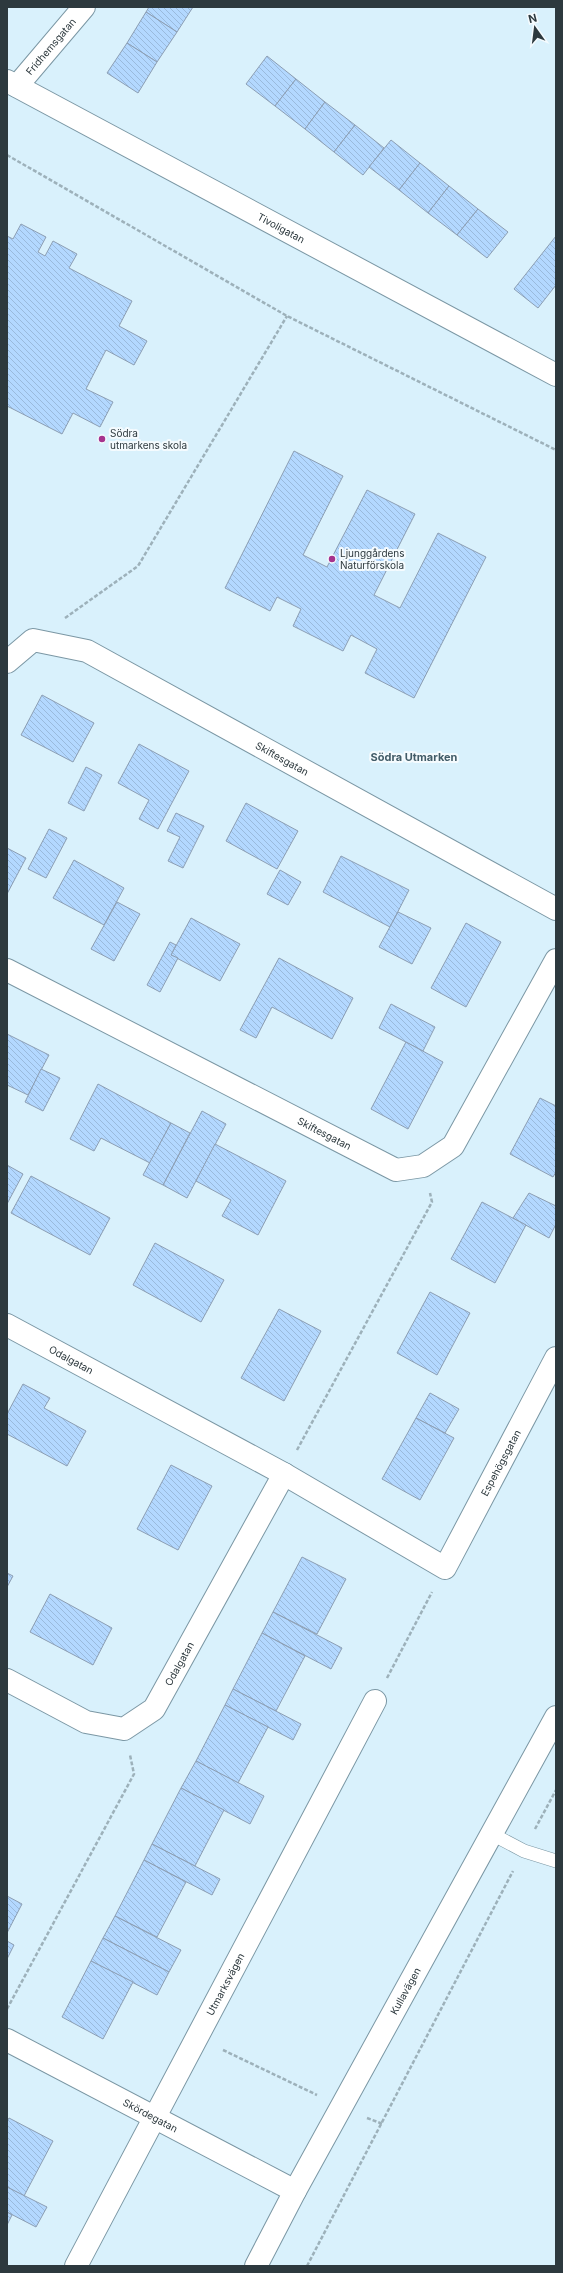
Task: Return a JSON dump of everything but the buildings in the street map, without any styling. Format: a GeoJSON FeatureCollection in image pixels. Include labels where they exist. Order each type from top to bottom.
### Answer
{"type":"FeatureCollection","features":[{"type":"Feature","properties":{"kind":"street","name":"Fridhemsgatan"},"geometry":{"type":"LineString","coordinates":[[12,84],[84,7]]}},
{"type":"Feature","properties":{"kind":"street","name":"Tivoligatan"},"geometry":{"type":"LineString","coordinates":[[12,84],[556,375]]}},
{"type":"Feature","properties":{"kind":"street"},"geometry":{"type":"LineString","coordinates":[[7,662],[33,640]]}},
{"type":"Feature","properties":{"kind":"street","name":"Skiftesgatan"},"geometry":{"type":"LineString","coordinates":[[33,640],[87,651],[556,908]]}},
{"type":"Feature","properties":{"kind":"street","name":"Skiftesgatan"},"geometry":{"type":"LineString","coordinates":[[7,970],[396,1170],[423,1166],[453,1146],[556,960]]}},
{"type":"Feature","properties":{"kind":"street","name":"Odalgatan"},"geometry":{"type":"LineString","coordinates":[[7,1325],[284,1474],[445,1568]]}},
{"type":"Feature","properties":{"kind":"street","name":"Espehögsgatan"},"geometry":{"type":"LineString","coordinates":[[445,1568],[556,1358]]}},
{"type":"Feature","properties":{"kind":"street","name":"Odalgatan"},"geometry":{"type":"LineString","coordinates":[[124,1729],[154,1709],[284,1474]]}},
{"type":"Feature","properties":{"kind":"street"},"geometry":{"type":"LineString","coordinates":[[7,1680],[86,1722],[124,1729]]}},
{"type":"Feature","properties":{"kind":"street","name":"Utmarksvägen"},"geometry":{"type":"LineString","coordinates":[[76,2266],[375,1701]]}},
{"type":"Feature","properties":{"kind":"street","name":"Kullavägen"},"geometry":{"type":"LineString","coordinates":[[256,2266],[295,2191],[556,1717]]}},
{"type":"Feature","properties":{"kind":"street","name":"Skördegatan"},"geometry":{"type":"LineString","coordinates":[[7,2040],[295,2191]]}},
{"type":"Feature","properties":{"kind":"lane"},"geometry":{"type":"LineString","coordinates":[[492,1834],[524,1851],[556,1861]]}},
{"type":"Feature","properties":{"kind":"path"},"geometry":{"type":"LineString","coordinates":[[7,155],[287,316],[556,450]]}},
{"type":"Feature","properties":{"kind":"path"},"geometry":{"type":"LineString","coordinates":[[33,640],[138,566],[287,316]]}},
{"type":"Feature","properties":{"kind":"path"},"geometry":{"type":"LineString","coordinates":[[284,1474],[432,1202],[423,1166]]}},
{"type":"Feature","properties":{"kind":"path"},"geometry":{"type":"LineString","coordinates":[[375,1701],[445,1568]]}},
{"type":"Feature","properties":{"kind":"path"},"geometry":{"type":"LineString","coordinates":[[7,2010],[134,1774],[124,1729]]}},
{"type":"Feature","properties":{"kind":"path"},"geometry":{"type":"LineString","coordinates":[[307,2266],[383,2124],[556,1790]]}},
{"type":"Feature","properties":{"kind":"path"},"geometry":{"type":"LineString","coordinates":[[197,2037],[341,2107],[383,2124]]}},
{"type":"Feature","properties":{"kind":"place","name":"Södra utmarkens skola"},"geometry":{"type":"Point","coordinates":[102,439]}},
{"type":"Feature","properties":{"kind":"place","name":"Ljunggårdens Naturförskola"},"geometry":{"type":"Point","coordinates":[332,559]}},
{"type":"Feature","properties":{"kind":"district","name":"Södra Utmarken"},"geometry":{"type":"Point","coordinates":[414,757]}}]}
